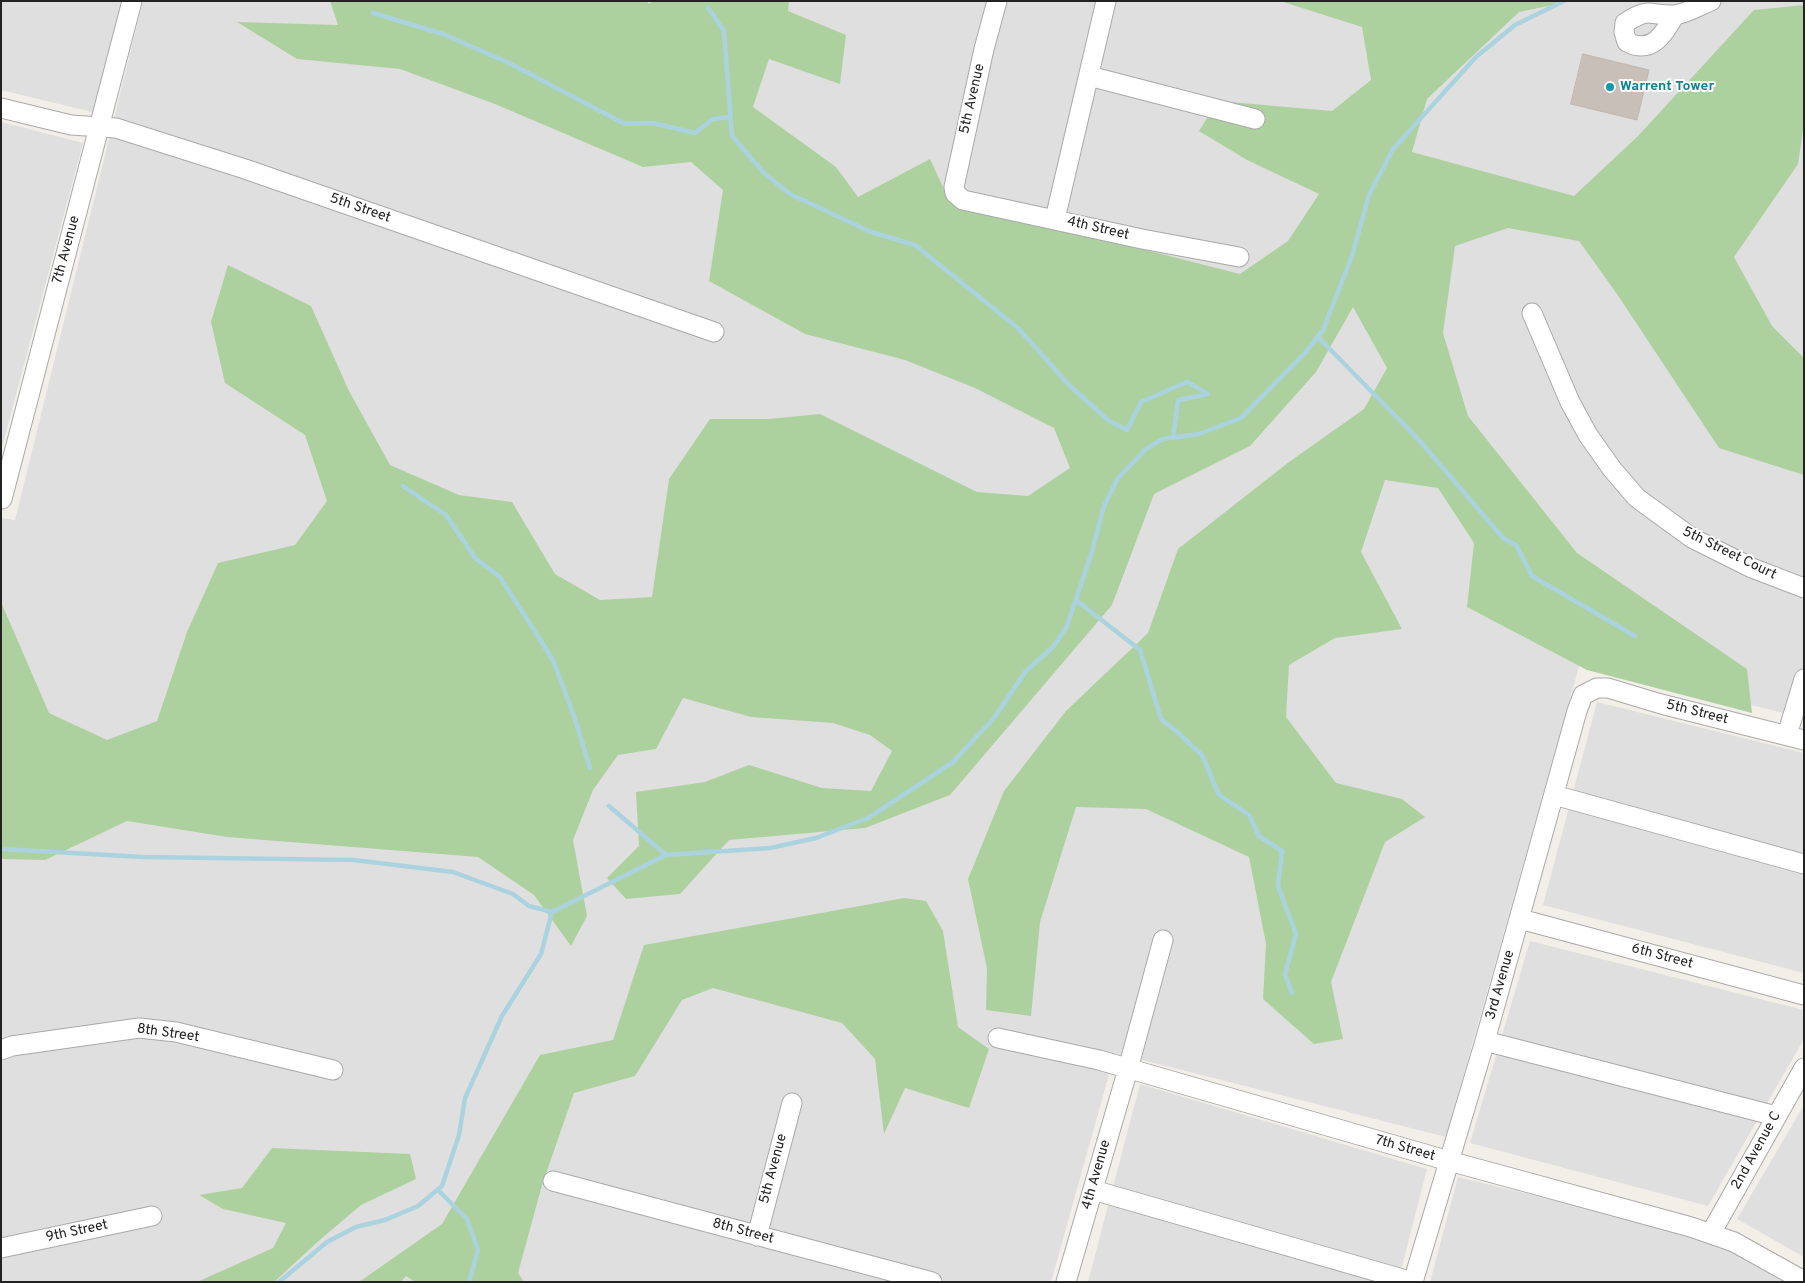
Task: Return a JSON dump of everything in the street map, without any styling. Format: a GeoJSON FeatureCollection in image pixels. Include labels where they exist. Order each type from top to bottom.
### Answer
{"type":"FeatureCollection","features":[{"type":"Feature","properties":{"kind":"street","name":"7th Avenue"},"geometry":{"type":"LineString","coordinates":[[2,499],[132,1]]}},
{"type":"Feature","properties":{"kind":"street","name":"5th Avenue"},"geometry":{"type":"LineString","coordinates":[[958,197],[954,187],[984,49],[997,1]]}},
{"type":"Feature","properties":{"kind":"street"},"geometry":{"type":"LineString","coordinates":[[1055,219],[1106,1]]}},
{"type":"Feature","properties":{"kind":"street"},"geometry":{"type":"LineString","coordinates":[[1675,15],[1711,1]]}},
{"type":"Feature","properties":{"kind":"street"},"geometry":{"type":"LineString","coordinates":[[1089,76],[1255,120]]}},
{"type":"Feature","properties":{"kind":"street","name":"5th Street"},"geometry":{"type":"LineString","coordinates":[[1,108],[70,125],[116,128],[245,170],[714,332]]}},
{"type":"Feature","properties":{"kind":"street","name":"4th Street"},"geometry":{"type":"LineString","coordinates":[[958,197],[963,200],[1142,239],[1239,257]]}},
{"type":"Feature","properties":{"kind":"street","name":"5th Street Court"},"geometry":{"type":"LineString","coordinates":[[1532,313],[1570,402],[1588,435],[1612,469],[1637,498],[1692,538],[1752,568],[1804,588]]}},
{"type":"Feature","properties":{"kind":"street"},"geometry":{"type":"LineString","coordinates":[[1795,737],[1804,679]]}},
{"type":"Feature","properties":{"kind":"street","name":"5th Street"},"geometry":{"type":"LineString","coordinates":[[1590,690],[1608,688],[1661,704],[1795,737]]}},
{"type":"Feature","properties":{"kind":"street","name":"3rd Avenue"},"geometry":{"type":"LineString","coordinates":[[1413,1282],[1520,919],[1576,711],[1583,695],[1590,690]]}},
{"type":"Feature","properties":{"kind":"street"},"geometry":{"type":"LineString","coordinates":[[1554,795],[1804,864]]}},
{"type":"Feature","properties":{"kind":"street","name":"6th Street"},"geometry":{"type":"LineString","coordinates":[[1520,919],[1804,995]]}},
{"type":"Feature","properties":{"kind":"street","name":"4th Avenue"},"geometry":{"type":"LineString","coordinates":[[1066,1282],[1128,1069],[1163,940]]}},
{"type":"Feature","properties":{"kind":"street","name":"8th Street"},"geometry":{"type":"LineString","coordinates":[[1,1050],[12,1046],[138,1028],[176,1032],[333,1070]]}},
{"type":"Feature","properties":{"kind":"street","name":"7th Street"},"geometry":{"type":"LineString","coordinates":[[998,1038],[1099,1060],[1449,1161],[1711,1233],[1734,1242],[1804,1281]]}},
{"type":"Feature","properties":{"kind":"street"},"geometry":{"type":"LineString","coordinates":[[1485,1041],[1776,1116]]}},
{"type":"Feature","properties":{"kind":"street","name":"2nd Avenue C"},"geometry":{"type":"LineString","coordinates":[[1711,1233],[1804,1068]]}},
{"type":"Feature","properties":{"kind":"street","name":"5th Avenue"},"geometry":{"type":"LineString","coordinates":[[757,1236],[792,1103]]}},
{"type":"Feature","properties":{"kind":"street","name":"8th Street"},"geometry":{"type":"LineString","coordinates":[[553,1182],[920,1280]]}},
{"type":"Feature","properties":{"kind":"street"},"geometry":{"type":"LineString","coordinates":[[1093,1190],[1413,1282]]}},
{"type":"Feature","properties":{"kind":"street","name":"9th Street"},"geometry":{"type":"LineString","coordinates":[[1,1248],[152,1216]]}},
{"type":"Feature","properties":{"kind":"shaded area"},"geometry":{"type":"Polygon","coordinates":[[[1,1],[123,1],[96,113],[1,90],[1,1]]]}},
{"type":"Feature","properties":{"kind":"shaded area"},"geometry":{"type":"Polygon","coordinates":[[[143,1],[1804,1],[1804,718],[1580,663],[1446,1137],[1115,1053],[1051,1282],[1,1282],[1,518],[15,520],[143,1]]]}},
{"type":"Feature","properties":{"kind":"shaded area"},"geometry":{"type":"Polygon","coordinates":[[[1,122],[83,143],[1,451],[1,122]]]}},
{"type":"Feature","properties":{"kind":"shaded area"},"geometry":{"type":"Polygon","coordinates":[[[1597,702],[1804,753],[1804,973],[1543,905],[1597,702]]]}},
{"type":"Feature","properties":{"kind":"shaded area"},"geometry":{"type":"Polygon","coordinates":[[[1530,941],[1804,1010],[1804,1039],[1708,1206],[1470,1143],[1530,941]]]}},
{"type":"Feature","properties":{"kind":"shaded area"},"geometry":{"type":"Polygon","coordinates":[[[1140,1084],[1427,1169],[1398,1282],[1088,1282],[1140,1084]]]}},
{"type":"Feature","properties":{"kind":"shaded area"},"geometry":{"type":"Polygon","coordinates":[[[1804,1105],[1804,1257],[1737,1219],[1804,1105]]]}},
{"type":"Feature","properties":{"kind":"shaded area"},"geometry":{"type":"Polygon","coordinates":[[[1458,1177],[1713,1239],[1785,1282],[1430,1282],[1458,1177]]]}},
{"type":"Feature","properties":{"kind":"green space"},"geometry":{"type":"Polygon","coordinates":[[[330,1],[647,1],[649,4],[652,1],[789,1],[788,11],[846,35],[840,84],[769,59],[753,107],[836,167],[858,197],[930,159],[949,200],[1240,274],[1288,241],[1319,194],[1247,160],[1199,131],[1218,101],[1332,111],[1371,80],[1362,27],[1280,1],[1572,1],[1519,12],[1427,99],[1412,152],[1574,196],[1638,136],[1754,10],[1804,5],[1804,123],[1798,164],[1734,257],[1772,326],[1804,358],[1804,475],[1719,448],[1617,294],[1579,241],[1508,228],[1455,246],[1443,333],[1468,416],[1577,553],[1747,669],[1752,713],[1587,670],[1467,607],[1474,543],[1438,488],[1385,480],[1361,552],[1402,629],[1335,638],[1289,665],[1286,717],[1336,783],[1402,799],[1425,817],[1385,842],[1331,982],[1343,1039],[1314,1044],[1263,999],[1266,944],[1249,857],[1146,809],[1076,807],[1040,922],[1031,1016],[986,1010],[987,968],[968,879],[1004,791],[1066,711],[1148,633],[1178,549],[1289,462],[1364,409],[1387,368],[1353,307],[1316,372],[1250,446],[1154,494],[1112,605],[950,795],[865,828],[729,840],[680,894],[626,899],[607,878],[639,846],[636,792],[705,782],[749,765],[822,788],[871,791],[892,751],[870,735],[833,723],[751,717],[683,698],[656,749],[618,755],[593,790],[573,840],[587,916],[571,946],[534,895],[478,857],[227,837],[127,821],[45,860],[1,859],[1,602],[49,713],[107,740],[157,721],[187,632],[218,563],[295,545],[327,501],[305,435],[225,383],[211,322],[228,265],[311,306],[349,391],[390,465],[459,495],[512,502],[555,574],[600,600],[652,597],[669,479],[710,419],[769,419],[820,414],[977,492],[1028,496],[1070,468],[1054,428],[975,388],[905,360],[805,334],[709,281],[723,190],[691,162],[643,167],[495,104],[400,69],[297,59],[237,22],[338,25],[330,1]]]}},
{"type":"Feature","properties":{"kind":"green space"},"geometry":{"type":"Polygon","coordinates":[[[904,898],[926,901],[943,931],[958,1027],[989,1049],[969,1108],[905,1088],[884,1134],[875,1059],[842,1023],[713,988],[682,1000],[635,1076],[574,1093],[542,1185],[518,1273],[524,1282],[415,1282],[406,1276],[401,1282],[359,1282],[442,1224],[540,1055],[613,1040],[644,945],[904,898]]]}},
{"type":"Feature","properties":{"kind":"green space"},"geometry":{"type":"Polygon","coordinates":[[[272,1148],[410,1154],[416,1179],[361,1205],[274,1282],[197,1282],[273,1248],[286,1223],[223,1209],[199,1195],[242,1188],[272,1148]]]}},
{"type":"Feature","properties":{"kind":"building","name":"Warrent Tower"},"geometry":{"type":"Polygon","coordinates":[[[1583,54],[1649,70],[1637,120],[1571,104],[1583,54]]]}},
{"type":"Feature","properties":{"kind":"waterway"},"geometry":{"type":"LineString","coordinates":[[1,849],[143,857],[354,860],[453,872],[513,894],[529,906],[552,912],[666,855],[770,848],[816,838],[868,818],[953,762],[994,718],[1026,671],[1053,647],[1067,626],[1091,555],[1104,506],[1118,478],[1146,449],[1163,439],[1199,434],[1241,418],[1305,353],[1323,330],[1352,256],[1369,195],[1393,149],[1476,57],[1515,25],[1564,1]]}},
{"type":"Feature","properties":{"kind":"waterway"},"geometry":{"type":"LineString","coordinates":[[708,8],[724,31],[732,136],[765,174],[790,194],[871,232],[915,245],[1019,329],[1068,384],[1109,421],[1127,430],[1141,402],[1187,382],[1208,394],[1178,400],[1173,438]]}},
{"type":"Feature","properties":{"kind":"waterway"},"geometry":{"type":"LineString","coordinates":[[373,13],[443,34],[509,63],[625,124],[653,123],[695,133],[713,119],[731,117]]}},
{"type":"Feature","properties":{"kind":"waterway"},"geometry":{"type":"LineString","coordinates":[[1318,337],[1419,440],[1503,538],[1516,545],[1532,576],[1635,636]]}},
{"type":"Feature","properties":{"kind":"waterway"},"geometry":{"type":"LineString","coordinates":[[403,486],[446,515],[475,558],[500,577],[553,660],[574,716],[590,768]]}},
{"type":"Feature","properties":{"kind":"waterway"},"geometry":{"type":"LineString","coordinates":[[1076,600],[1140,650],[1161,719],[1202,755],[1219,795],[1249,815],[1259,836],[1282,851],[1278,886],[1296,934],[1285,974],[1292,993]]}},
{"type":"Feature","properties":{"kind":"waterway"},"geometry":{"type":"LineString","coordinates":[[609,806],[666,855]]}},
{"type":"Feature","properties":{"kind":"waterway"},"geometry":{"type":"LineString","coordinates":[[279,1282],[327,1242],[356,1227],[385,1220],[418,1206],[442,1186],[459,1135],[465,1098],[502,1016],[541,954],[552,912]]}},
{"type":"Feature","properties":{"kind":"waterway"},"geometry":{"type":"LineString","coordinates":[[438,1190],[467,1219],[478,1250],[469,1282]]}},
{"type":"Feature","properties":{"kind":"place","name":"Warrent Tower"},"geometry":{"type":"Point","coordinates":[1610,87]}}]}
